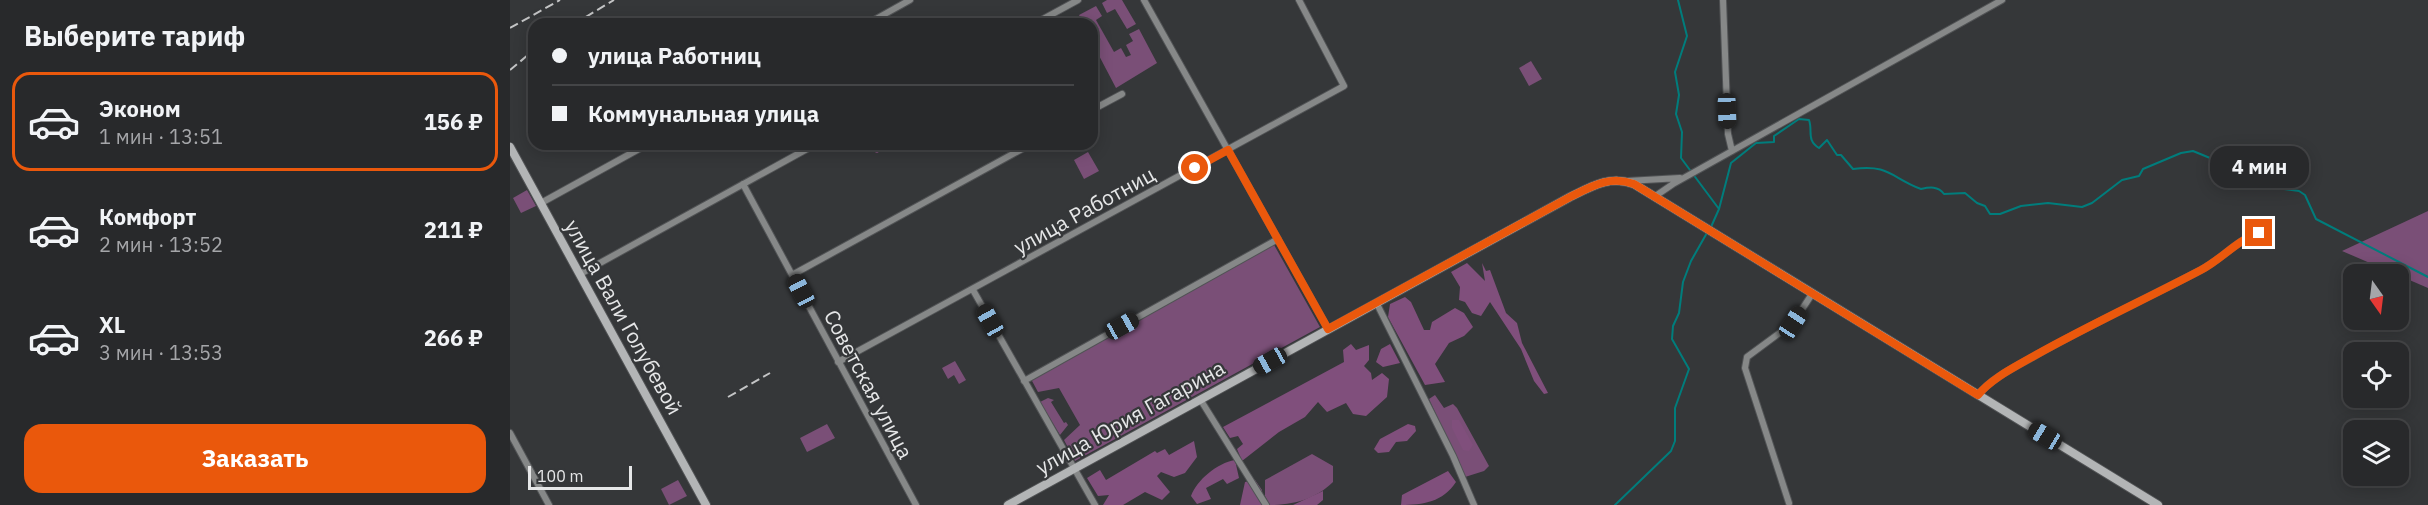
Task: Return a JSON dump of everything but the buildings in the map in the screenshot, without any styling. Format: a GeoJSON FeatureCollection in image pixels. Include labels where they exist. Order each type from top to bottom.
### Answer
{"type":"FeatureCollection","features":[{"type":"Feature","properties":{"kind":"main road","name":"улица Вали Голубевой"},"geometry":{"type":"LineString","coordinates":[[510,147],[706,505]]}},
{"type":"Feature","properties":{"kind":"main road"},"geometry":{"type":"LineString","coordinates":[[1623,180],[2158,505]]}},
{"type":"Feature","properties":{"kind":"main road","name":"улица Юрия Гагарина"},"geometry":{"type":"LineString","coordinates":[[1008,505],[1570,197],[1606,181],[1623,180]]}},
{"type":"Feature","properties":{"kind":"street"},"geometry":{"type":"LineString","coordinates":[[878,18],[910,0]]}},
{"type":"Feature","properties":{"kind":"street"},"geometry":{"type":"LineString","coordinates":[[1045,18],[1078,0]]}},
{"type":"Feature","properties":{"kind":"street"},"geometry":{"type":"LineString","coordinates":[[1144,0],[1328,329]]}},
{"type":"Feature","properties":{"kind":"street","name":"улица Работниц"},"geometry":{"type":"LineString","coordinates":[[838,362],[1344,86],[1299,0]]}},
{"type":"Feature","properties":{"kind":"street"},"geometry":{"type":"LineString","coordinates":[[1723,0],[1728,134],[1732,151]]}},
{"type":"Feature","properties":{"kind":"street"},"geometry":{"type":"LineString","coordinates":[[1654,197],[1683,178],[2002,0]]}},
{"type":"Feature","properties":{"kind":"street"},"geometry":{"type":"LineString","coordinates":[[1098,107],[1122,94]]}},
{"type":"Feature","properties":{"kind":"street"},"geometry":{"type":"LineString","coordinates":[[541,203],[637,150]]}},
{"type":"Feature","properties":{"kind":"street"},"geometry":{"type":"LineString","coordinates":[[580,274],[805,150]]}},
{"type":"Feature","properties":{"kind":"street"},"geometry":{"type":"LineString","coordinates":[[792,275],[1020,150]]}},
{"type":"Feature","properties":{"kind":"street"},"geometry":{"type":"LineString","coordinates":[[1623,180],[1683,178]]}},
{"type":"Feature","properties":{"kind":"street","name":"Советская улица"},"geometry":{"type":"LineString","coordinates":[[743,184],[916,505]]}},
{"type":"Feature","properties":{"kind":"street"},"geometry":{"type":"LineString","coordinates":[[1978,395],[1984,387],[2030,359],[2105,317],[2201,270],[2218,260],[2245,237],[2259,233]]}},
{"type":"Feature","properties":{"kind":"street"},"geometry":{"type":"LineString","coordinates":[[1024,381],[1278,239]]}},
{"type":"Feature","properties":{"kind":"street"},"geometry":{"type":"LineString","coordinates":[[973,290],[1095,505]]}},
{"type":"Feature","properties":{"kind":"street"},"geometry":{"type":"LineString","coordinates":[[1789,504],[1745,368],[1747,357],[1793,323],[1812,294]]}},
{"type":"Feature","properties":{"kind":"street"},"geometry":{"type":"LineString","coordinates":[[1377,304],[1453,456],[1474,505]]}},
{"type":"Feature","properties":{"kind":"street"},"geometry":{"type":"LineString","coordinates":[[1200,399],[1266,505]]}},
{"type":"Feature","properties":{"kind":"street"},"geometry":{"type":"LineString","coordinates":[[510,433],[549,505]]}},
{"type":"Feature","properties":{"kind":"shaded area"},"geometry":{"type":"Polygon","coordinates":[[[1107,0],[1122,0],[1136,24],[1127,29],[1115,9],[1107,13],[1102,3],[1107,0]]]}},
{"type":"Feature","properties":{"kind":"shaded area"},"geometry":{"type":"Polygon","coordinates":[[[1096,6],[1102,16],[1098,19],[1081,18],[1079,15],[1096,6]]]}},
{"type":"Feature","properties":{"kind":"shaded area"},"geometry":{"type":"Polygon","coordinates":[[[1098,24],[1114,52],[1121,48],[1126,57],[1131,55],[1126,45],[1133,41],[1129,34],[1139,29],[1157,63],[1116,88],[1098,54],[1098,24]]]}},
{"type":"Feature","properties":{"kind":"shaded area"},"geometry":{"type":"Polygon","coordinates":[[[1531,61],[1542,79],[1529,86],[1519,68],[1531,61]]]}},
{"type":"Feature","properties":{"kind":"shaded area"},"geometry":{"type":"Polygon","coordinates":[[[1088,152],[1099,171],[1084,179],[1074,160],[1088,152]]]}},
{"type":"Feature","properties":{"kind":"shaded area"},"geometry":{"type":"Polygon","coordinates":[[[527,190],[536,206],[521,213],[513,198],[527,190]]]}},
{"type":"Feature","properties":{"kind":"shaded area"},"geometry":{"type":"Polygon","coordinates":[[[2428,211],[2428,288],[2409,280],[2409,264],[2372,264],[2342,251],[2428,211]]]}},
{"type":"Feature","properties":{"kind":"shaded area"},"geometry":{"type":"Polygon","coordinates":[[[1273,243],[1320,327],[1075,461],[1064,440],[1080,425],[1059,388],[1038,392],[1031,379],[1273,243]]]}},
{"type":"Feature","properties":{"kind":"shaded area"},"geometry":{"type":"Polygon","coordinates":[[[1467,263],[1485,281],[1482,263],[1486,271],[1490,270],[1506,313],[1517,323],[1522,343],[1548,393],[1544,394],[1534,381],[1521,349],[1490,302],[1481,316],[1472,313],[1465,302],[1459,300],[1460,287],[1451,272],[1467,263]]]}},
{"type":"Feature","properties":{"kind":"shaded area"},"geometry":{"type":"Polygon","coordinates":[[[1405,297],[1411,302],[1424,330],[1430,330],[1432,322],[1455,308],[1464,313],[1473,327],[1464,336],[1449,343],[1435,364],[1445,382],[1425,385],[1388,317],[1390,304],[1405,297]]]}},
{"type":"Feature","properties":{"kind":"shaded area"},"geometry":{"type":"Polygon","coordinates":[[[1351,344],[1356,350],[1369,345],[1369,360],[1364,366],[1371,373],[1372,380],[1382,373],[1389,379],[1387,397],[1366,416],[1353,414],[1346,403],[1327,412],[1318,402],[1305,417],[1279,432],[1242,461],[1237,449],[1243,444],[1238,436],[1230,438],[1223,427],[1344,362],[1343,350],[1351,344]]]}},
{"type":"Feature","properties":{"kind":"shaded area"},"geometry":{"type":"Polygon","coordinates":[[[1390,344],[1400,363],[1383,367],[1376,362],[1381,349],[1390,344]]]}},
{"type":"Feature","properties":{"kind":"shaded area"},"geometry":{"type":"Polygon","coordinates":[[[955,361],[966,380],[959,384],[954,375],[948,379],[942,368],[955,361]]]}},
{"type":"Feature","properties":{"kind":"shaded area"},"geometry":{"type":"Polygon","coordinates":[[[1435,395],[1444,408],[1453,404],[1457,408],[1489,466],[1484,471],[1465,477],[1429,399],[1435,395]]]}},
{"type":"Feature","properties":{"kind":"shaded area"},"geometry":{"type":"Polygon","coordinates":[[[1048,398],[1054,400],[1051,402],[1064,423],[1068,425],[1060,435],[1040,402],[1048,398]]]}},
{"type":"Feature","properties":{"kind":"shaded area"},"geometry":{"type":"Polygon","coordinates":[[[1452,420],[1459,420],[1473,445],[1469,451],[1463,450],[1452,428],[1452,420]]]}},
{"type":"Feature","properties":{"kind":"shaded area"},"geometry":{"type":"Polygon","coordinates":[[[827,424],[835,438],[807,452],[800,438],[827,424]]]}},
{"type":"Feature","properties":{"kind":"shaded area"},"geometry":{"type":"Polygon","coordinates":[[[1408,424],[1415,426],[1416,431],[1407,441],[1396,442],[1389,452],[1378,453],[1374,449],[1380,439],[1408,424]]]}},
{"type":"Feature","properties":{"kind":"shaded area"},"geometry":{"type":"Polygon","coordinates":[[[1194,441],[1197,457],[1185,473],[1174,477],[1161,472],[1157,476],[1170,492],[1162,500],[1145,492],[1123,505],[1103,505],[1109,495],[1098,496],[1087,478],[1100,470],[1106,480],[1155,451],[1157,453],[1165,449],[1169,455],[1194,441]]]}},
{"type":"Feature","properties":{"kind":"shaded area"},"geometry":{"type":"Polygon","coordinates":[[[1312,454],[1333,466],[1333,482],[1319,493],[1304,500],[1270,505],[1265,496],[1265,480],[1312,454]]]}},
{"type":"Feature","properties":{"kind":"shaded area"},"geometry":{"type":"Polygon","coordinates":[[[1235,460],[1239,478],[1227,484],[1223,479],[1206,488],[1211,499],[1197,504],[1191,496],[1198,484],[1215,468],[1235,460]]]}},
{"type":"Feature","properties":{"kind":"shaded area"},"geometry":{"type":"Polygon","coordinates":[[[1448,471],[1456,482],[1445,494],[1425,503],[1401,505],[1402,495],[1448,471]]]}},
{"type":"Feature","properties":{"kind":"shaded area"},"geometry":{"type":"Polygon","coordinates":[[[678,480],[687,496],[669,505],[661,489],[678,480]]]}},
{"type":"Feature","properties":{"kind":"shaded area"},"geometry":{"type":"Polygon","coordinates":[[[1255,480],[1262,490],[1263,505],[1240,505],[1245,482],[1255,480]]]}},
{"type":"Feature","properties":{"kind":"shaded area"},"geometry":{"type":"Polygon","coordinates":[[[1323,491],[1323,500],[1317,505],[1293,505],[1323,491]]]}},
{"type":"Feature","properties":{"kind":"waterway"},"geometry":{"type":"LineString","coordinates":[[1678,0],[1687,36],[1675,72],[1679,95],[1676,114],[1682,132],[1681,158],[1719,209],[1711,227]]}},
{"type":"Feature","properties":{"kind":"waterway"},"geometry":{"type":"LineString","coordinates":[[1719,209],[1731,163],[1756,143],[1774,142],[1774,136],[1799,119],[1809,120],[1811,139],[1815,145],[1819,148],[1827,140],[1837,155],[1841,155],[1853,169],[1875,168],[1921,189],[1934,188],[1944,194],[1965,193],[1977,203],[1985,206],[1990,214],[2000,214],[2021,206],[2048,203],[2082,207],[2092,203],[2122,180],[2139,176],[2143,169],[2181,153],[2193,151],[2210,158],[2224,170],[2260,186],[2299,191],[2305,195],[2316,219],[2428,277]]}},
{"type":"Feature","properties":{"kind":"waterway"},"geometry":{"type":"LineString","coordinates":[[1615,505],[1671,451],[1675,441],[1675,408],[1689,369],[1672,339],[1673,326],[1679,313],[1683,282],[1691,261],[1708,231]]}},
{"type":"Feature","properties":{"kind":"railway"},"geometry":{"type":"LineString","coordinates":[[510,28],[560,0]]}},
{"type":"Feature","properties":{"kind":"railway"},"geometry":{"type":"LineString","coordinates":[[584,18],[614,0]]}},
{"type":"Feature","properties":{"kind":"railway"},"geometry":{"type":"LineString","coordinates":[[510,70],[528,55]]}},
{"type":"Feature","properties":{"kind":"railway"},"geometry":{"type":"LineString","coordinates":[[728,397],[770,373]]}},
{"type":"Feature","properties":{"kind":"route"},"geometry":{"type":"LineString","coordinates":[[1195,168],[1228,150],[1328,329],[1496,240],[1570,197],[1606,181],[1620,180],[1634,184],[1708,232],[1978,395],[1984,387],[2021,364],[2105,317],[2201,270],[2235,248],[2245,237],[2259,233]]}}]}
